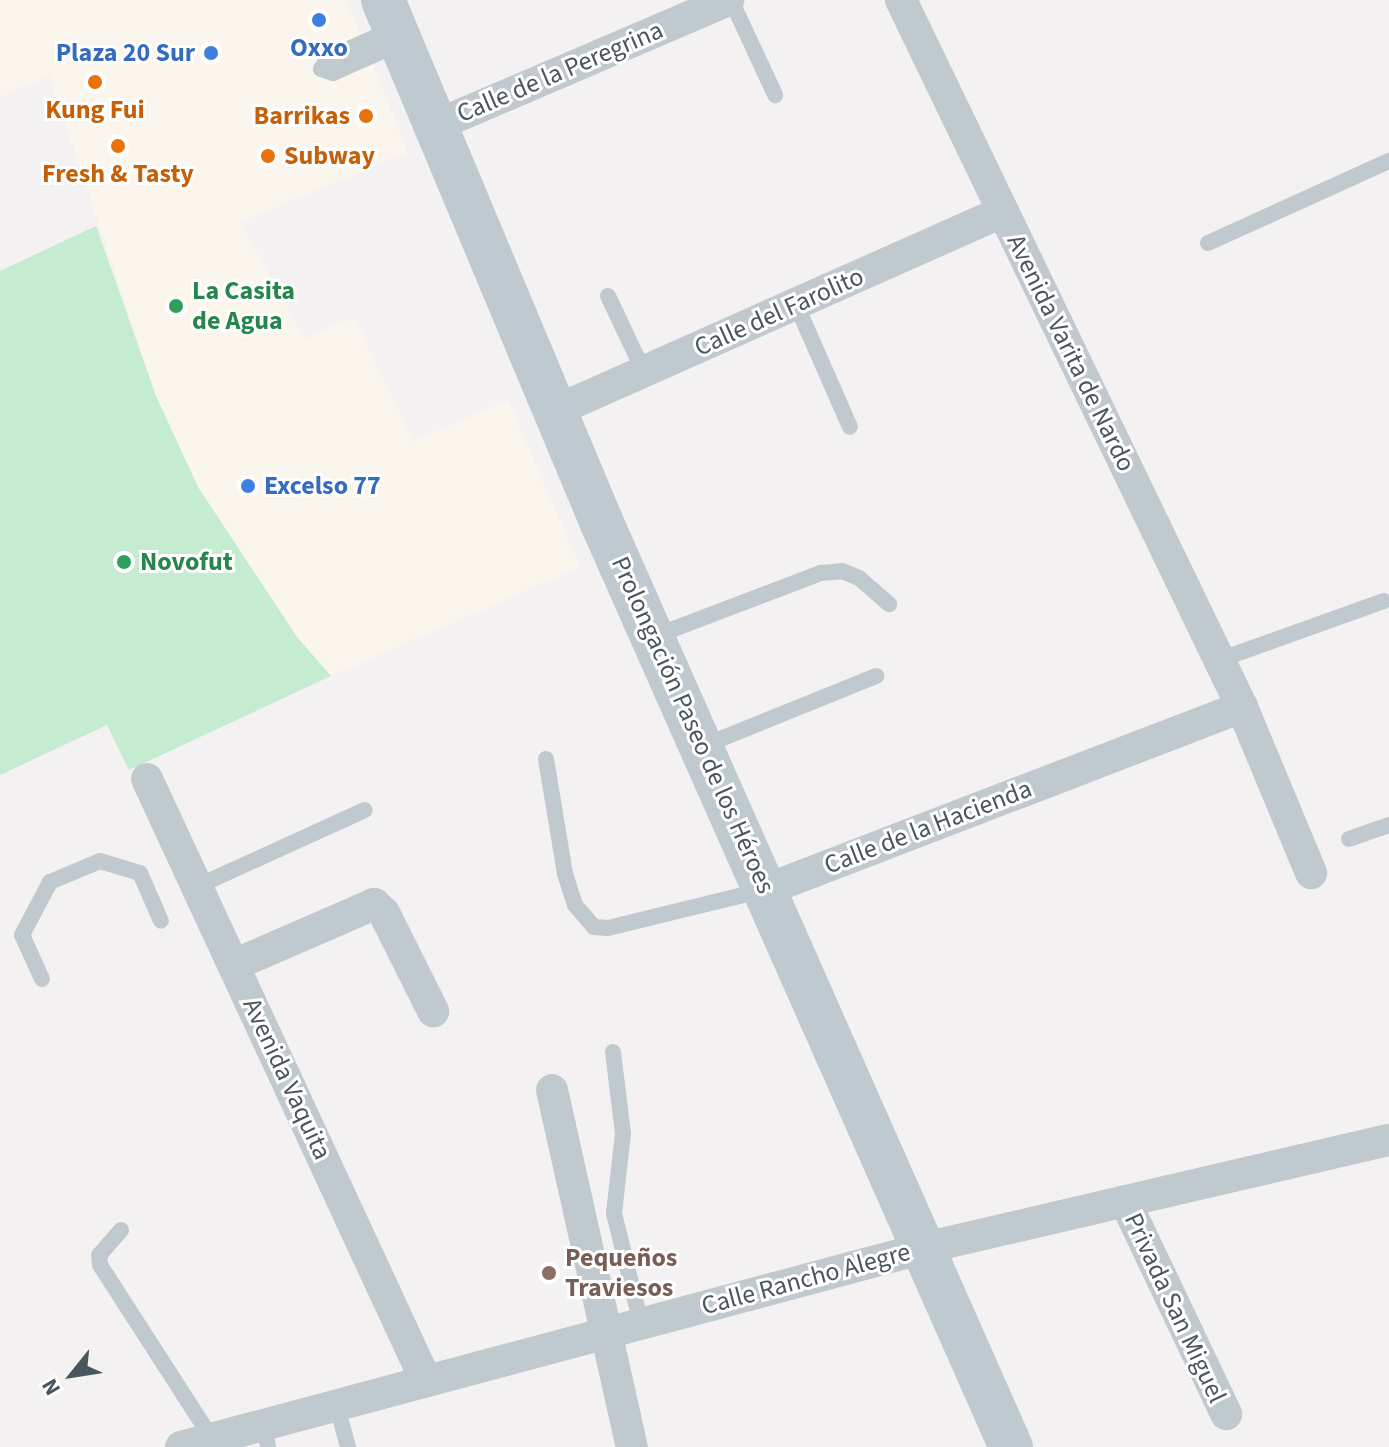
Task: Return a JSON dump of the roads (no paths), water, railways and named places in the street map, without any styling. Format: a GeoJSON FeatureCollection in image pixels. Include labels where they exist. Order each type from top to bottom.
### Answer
{"type":"FeatureCollection","features":[{"type":"Feature","properties":{"kind":"street","name":"Calle de la Peregrina"},"geometry":{"type":"LineString","coordinates":[[437,125],[730,0]]}},
{"type":"Feature","properties":{"kind":"street","name":"Avenida Varita de Nardo"},"geometry":{"type":"LineString","coordinates":[[901,0],[1242,707],[1311,873]]}},
{"type":"Feature","properties":{"kind":"street","name":"Prolongación Paseo de los Héroes"},"geometry":{"type":"LineString","coordinates":[[393,24],[555,411],[595,524],[653,637],[768,889],[1011,1447]]}},
{"type":"Feature","properties":{"kind":"street","name":"Calle del Farolito"},"geometry":{"type":"LineString","coordinates":[[555,411],[1002,212]]}},
{"type":"Feature","properties":{"kind":"street","name":"Calle de la Hacienda"},"geometry":{"type":"LineString","coordinates":[[768,889],[1242,707]]}},
{"type":"Feature","properties":{"kind":"street","name":"Avenida Vaquita"},"geometry":{"type":"LineString","coordinates":[[147,779],[425,1379]]}},
{"type":"Feature","properties":{"kind":"street"},"geometry":{"type":"LineString","coordinates":[[234,965],[374,904],[384,913],[433,1011]]}},
{"type":"Feature","properties":{"kind":"street"},"geometry":{"type":"LineString","coordinates":[[552,1090],[632,1447]]}},
{"type":"Feature","properties":{"kind":"street","name":"Calle Rancho Alegre"},"geometry":{"type":"LineString","coordinates":[[196,1444],[266,1436],[336,1403],[924,1248],[1125,1201],[1385,1151]]}},
{"type":"Feature","properties":{"kind":"street","name":"Privada San Miguel"},"geometry":{"type":"LineString","coordinates":[[1125,1201],[1226,1414]]}},
{"type":"Feature","properties":{"kind":"lane"},"geometry":{"type":"LineString","coordinates":[[730,0],[775,95]]}},
{"type":"Feature","properties":{"kind":"lane"},"geometry":{"type":"LineString","coordinates":[[1208,243],[1389,161]]}},
{"type":"Feature","properties":{"kind":"lane"},"geometry":{"type":"LineString","coordinates":[[608,296],[644,372]]}},
{"type":"Feature","properties":{"kind":"lane"},"geometry":{"type":"LineString","coordinates":[[796,304],[850,427]]}},
{"type":"Feature","properties":{"kind":"lane"},"geometry":{"type":"LineString","coordinates":[[653,637],[821,573],[842,571],[859,578],[889,604]]}},
{"type":"Feature","properties":{"kind":"lane"},"geometry":{"type":"LineString","coordinates":[[1219,660],[1384,601]]}},
{"type":"Feature","properties":{"kind":"lane"},"geometry":{"type":"LineString","coordinates":[[703,746],[876,676]]}},
{"type":"Feature","properties":{"kind":"lane","name":"Calle de la Hacienda"},"geometry":{"type":"LineString","coordinates":[[546,759],[575,905],[594,927],[608,928],[768,889]]}},
{"type":"Feature","properties":{"kind":"lane"},"geometry":{"type":"LineString","coordinates":[[198,886],[365,810]]}},
{"type":"Feature","properties":{"kind":"lane"},"geometry":{"type":"LineString","coordinates":[[1349,839],[1389,825]]}},
{"type":"Feature","properties":{"kind":"lane"},"geometry":{"type":"LineString","coordinates":[[42,979],[22,935],[50,882],[100,861],[140,873],[161,921]]}},
{"type":"Feature","properties":{"kind":"lane"},"geometry":{"type":"LineString","coordinates":[[613,1052],[623,1133],[614,1213],[641,1324]]}},
{"type":"Feature","properties":{"kind":"lane"},"geometry":{"type":"LineString","coordinates":[[121,1230],[99,1255],[100,1265],[196,1444]]}},
{"type":"Feature","properties":{"kind":"lane"},"geometry":{"type":"LineString","coordinates":[[336,1403],[348,1447]]}},
{"type":"Feature","properties":{"kind":"place","name":"Oxxo"},"geometry":{"type":"Point","coordinates":[319,20]}},
{"type":"Feature","properties":{"kind":"place","name":"Plaza 20 Sur"},"geometry":{"type":"Point","coordinates":[211,53]}},
{"type":"Feature","properties":{"kind":"place","name":"Kung Fui"},"geometry":{"type":"Point","coordinates":[95,82]}},
{"type":"Feature","properties":{"kind":"place","name":"Barrikas"},"geometry":{"type":"Point","coordinates":[366,116]}},
{"type":"Feature","properties":{"kind":"place","name":"Fresh & Tasty"},"geometry":{"type":"Point","coordinates":[118,146]}},
{"type":"Feature","properties":{"kind":"place","name":"Subway"},"geometry":{"type":"Point","coordinates":[268,156]}},
{"type":"Feature","properties":{"kind":"place","name":"La Casita de Agua"},"geometry":{"type":"Point","coordinates":[176,306]}},
{"type":"Feature","properties":{"kind":"place","name":"Excelso 77"},"geometry":{"type":"Point","coordinates":[248,486]}},
{"type":"Feature","properties":{"kind":"place","name":"Novofut"},"geometry":{"type":"Point","coordinates":[124,562]}},
{"type":"Feature","properties":{"kind":"place","name":"Pequeños Traviesos"},"geometry":{"type":"Point","coordinates":[549,1273]}}]}
